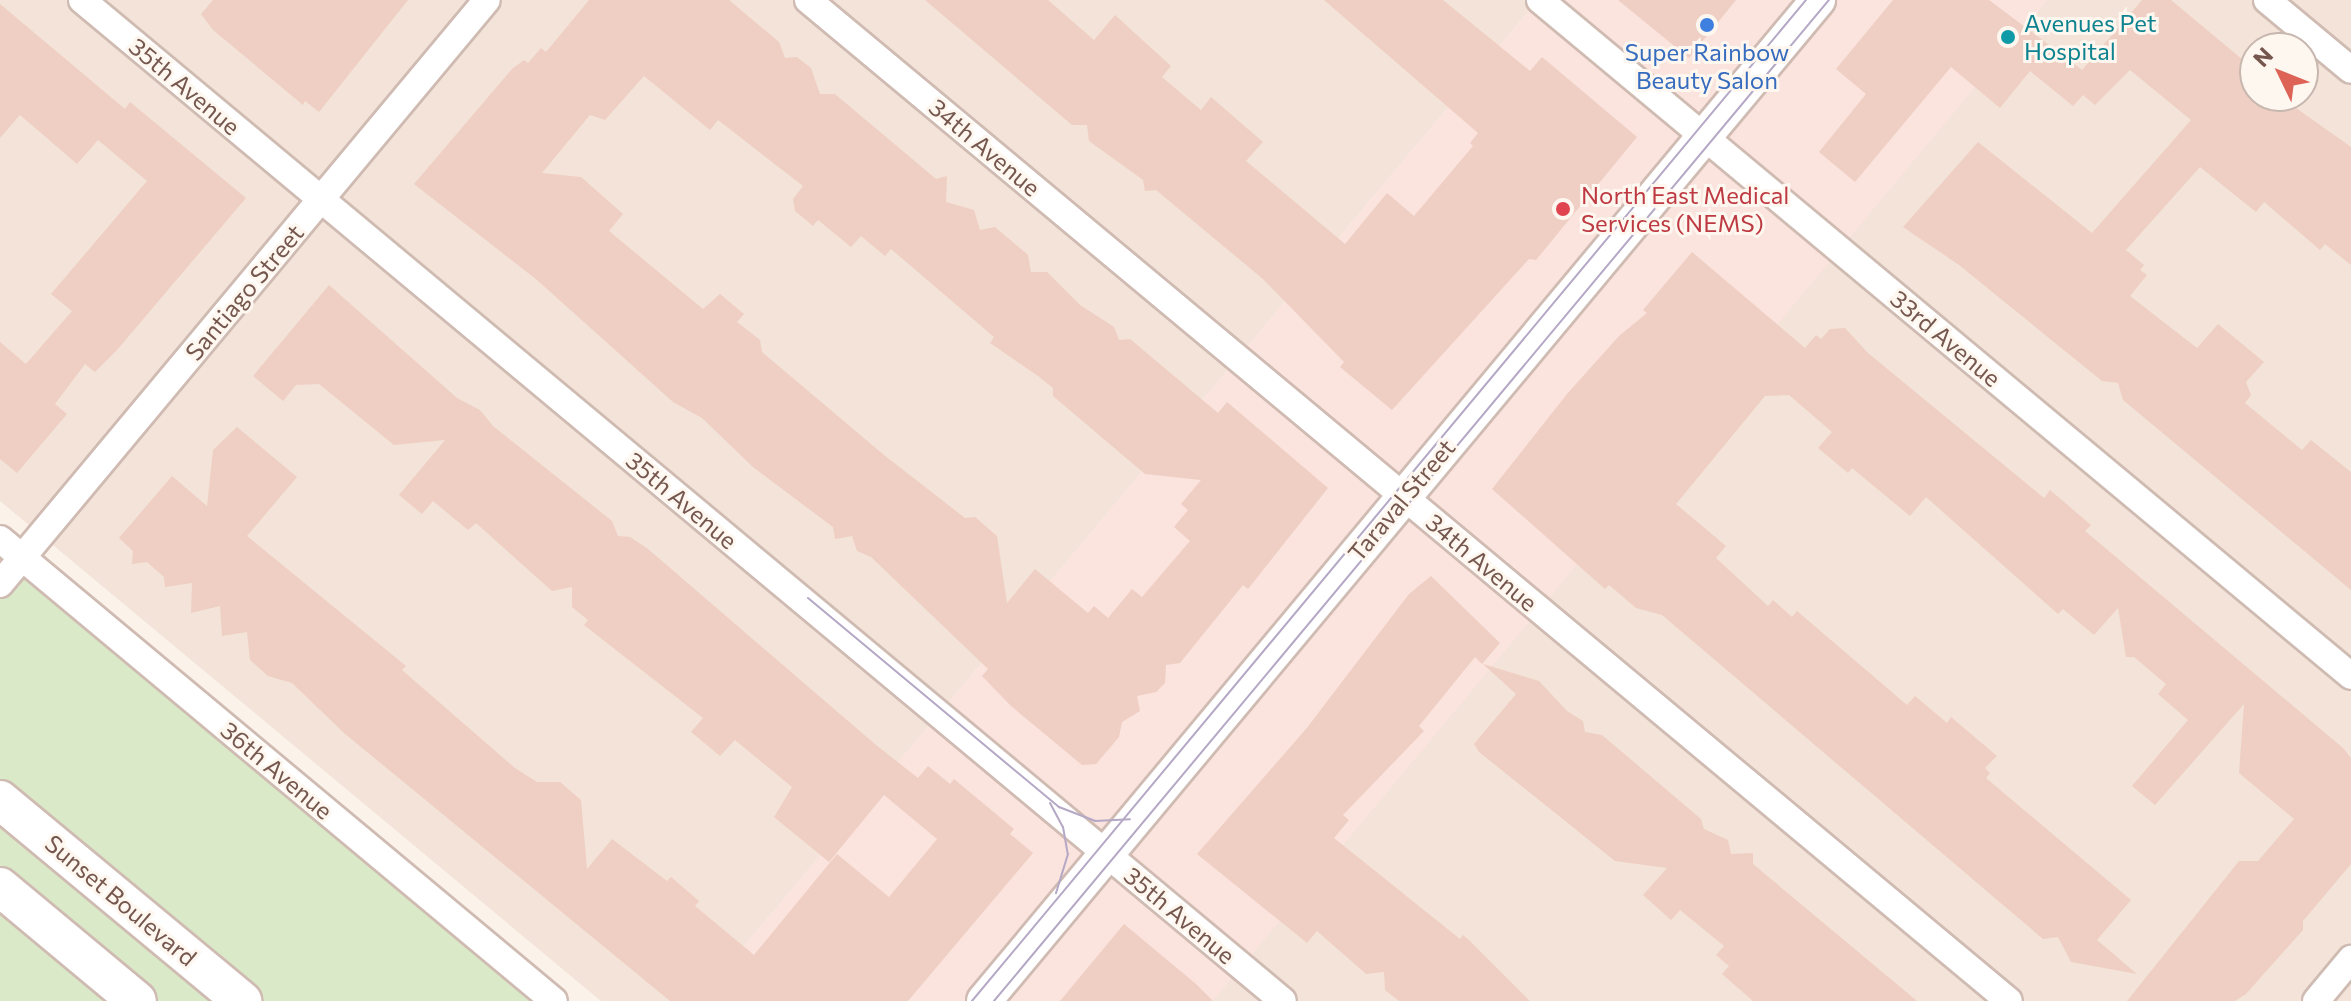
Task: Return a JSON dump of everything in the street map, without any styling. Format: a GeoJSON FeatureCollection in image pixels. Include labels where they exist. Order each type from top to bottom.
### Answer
{"type":"FeatureCollection","features":[{"type":"Feature","properties":{"kind":"main road","name":"Sunset Boulevard"},"geometry":{"type":"LineString","coordinates":[[0,800],[242,1001]]}},
{"type":"Feature","properties":{"kind":"main road"},"geometry":{"type":"LineString","coordinates":[[0,887],[137,1001]]}},
{"type":"Feature","properties":{"kind":"street","name":"35th Avenue"},"geometry":{"type":"LineString","coordinates":[[82,0],[1283,1001]]}},
{"type":"Feature","properties":{"kind":"street","name":"Santiago Street"},"geometry":{"type":"LineString","coordinates":[[0,584],[487,0]]}},
{"type":"Feature","properties":{"kind":"street","name":"34th Avenue"},"geometry":{"type":"LineString","coordinates":[[808,0],[2009,1001]]}},
{"type":"Feature","properties":{"kind":"street","name":"33rd Avenue"},"geometry":{"type":"LineString","coordinates":[[1540,0],[2351,676]]}},
{"type":"Feature","properties":{"kind":"street","name":"Taraval Street"},"geometry":{"type":"LineString","coordinates":[[984,1001],[1818,0]]}},
{"type":"Feature","properties":{"kind":"street"},"geometry":{"type":"LineString","coordinates":[[2267,0],[2351,70]]}},
{"type":"Feature","properties":{"kind":"street","name":"36th Avenue"},"geometry":{"type":"LineString","coordinates":[[0,539],[554,1001]]}},
{"type":"Feature","properties":{"kind":"street"},"geometry":{"type":"LineString","coordinates":[[2316,1001],[2351,959]]}},
{"type":"Feature","properties":{"kind":"shaded area"},"geometry":{"type":"Polygon","coordinates":[[[0,0],[1538,0],[698,1001],[601,1001],[0,501],[0,0]]]}},
{"type":"Feature","properties":{"kind":"shaded area"},"geometry":{"type":"Polygon","coordinates":[[[1538,0],[2048,0],[1213,1001],[698,1001],[1538,0]]]}},
{"type":"Feature","properties":{"kind":"shaded area"},"geometry":{"type":"Polygon","coordinates":[[[2042,0],[2351,0],[2351,1001],[1212,1001],[2042,0]]]}},
{"type":"Feature","properties":{"kind":"green space"},"geometry":{"type":"Polygon","coordinates":[[[0,539],[554,1001],[0,1001],[0,539]]]}},
{"type":"Feature","properties":{"kind":"building"},"geometry":{"type":"Polygon","coordinates":[[[213,0],[408,0],[319,112],[305,101],[303,105],[213,30],[201,14],[213,0]]]}},
{"type":"Feature","properties":{"kind":"building"},"geometry":{"type":"Polygon","coordinates":[[[589,0],[729,0],[779,42],[785,58],[797,57],[811,68],[820,94],[835,94],[936,179],[947,176],[946,202],[974,210],[980,230],[995,227],[1028,255],[1031,272],[1047,272],[1080,305],[1114,327],[1119,340],[1130,339],[1218,413],[1227,402],[1328,488],[1248,589],[1243,585],[1180,663],[1166,665],[1165,683],[1156,692],[1137,696],[1140,711],[1122,722],[1119,737],[1096,764],[1082,765],[1011,706],[982,676],[988,669],[871,557],[857,551],[852,536],[835,539],[833,527],[753,467],[702,418],[673,402],[537,280],[414,184],[512,69],[524,60],[528,63],[541,48],[546,52],[589,0]],[[644,76],[605,120],[590,115],[542,173],[581,177],[623,214],[609,231],[703,309],[720,294],[744,314],[737,322],[760,340],[762,352],[884,455],[965,518],[975,517],[997,536],[1007,603],[1035,569],[1088,613],[1094,606],[1108,618],[1132,589],[1142,597],[1190,541],[1174,527],[1188,510],[1181,504],[1201,480],[1145,474],[1053,396],[1053,388],[990,343],[994,337],[891,249],[885,256],[861,236],[851,247],[818,220],[813,226],[795,211],[793,199],[803,186],[718,120],[710,130],[644,76]]]}},
{"type":"Feature","properties":{"kind":"building"},"geometry":{"type":"Polygon","coordinates":[[[925,0],[1048,0],[1094,40],[1115,15],[1171,66],[1162,77],[1201,110],[1211,97],[1263,142],[1246,161],[1345,244],[1387,193],[1414,216],[1473,146],[1470,143],[1478,133],[1324,0],[1443,0],[1530,71],[1542,57],[1637,137],[1536,260],[1529,259],[1392,410],[1340,367],[1344,362],[1263,279],[1156,190],[1145,191],[1143,180],[1089,141],[1087,125],[1072,125],[925,0]]]}},
{"type":"Feature","properties":{"kind":"building"},"geometry":{"type":"Polygon","coordinates":[[[1618,0],[1736,0],[1689,58],[1618,0]]]}},
{"type":"Feature","properties":{"kind":"building"},"geometry":{"type":"Polygon","coordinates":[[[1893,0],[1989,0],[2082,70],[2142,0],[2171,0],[2239,57],[2239,112],[2302,112],[2351,147],[2351,265],[2325,244],[2320,250],[2264,202],[2256,212],[2200,167],[2126,250],[2144,265],[2140,270],[2147,275],[2130,296],[2197,348],[2218,324],[2264,362],[2246,382],[2251,395],[2245,403],[2302,450],[2311,440],[2351,472],[2351,590],[2123,400],[2118,383],[2102,381],[1959,265],[1903,227],[1978,142],[2092,233],[2191,120],[2130,70],[2095,105],[2083,95],[2073,106],[2030,71],[2000,108],[1951,67],[1855,182],[1819,152],[1866,94],[1836,69],[1893,0]]]}},
{"type":"Feature","properties":{"kind":"building"},"geometry":{"type":"Polygon","coordinates":[[[0,4],[125,109],[130,102],[246,198],[117,350],[95,372],[85,364],[55,404],[67,414],[17,473],[0,459],[0,342],[26,364],[72,311],[51,294],[147,181],[98,140],[77,164],[20,115],[0,138],[0,4]]]}},
{"type":"Feature","properties":{"kind":"building"},"geometry":{"type":"Polygon","coordinates":[[[1692,252],[1805,348],[1816,335],[1821,339],[1830,329],[1845,328],[1868,353],[2044,498],[2050,490],[2091,525],[2085,531],[2343,748],[2351,758],[2351,864],[2303,921],[2303,930],[2246,994],[2235,1001],[2127,1001],[2239,861],[2258,861],[2294,819],[2239,773],[2244,704],[2155,805],[2132,786],[2188,720],[2158,694],[2166,684],[2134,657],[2126,657],[2118,608],[2094,635],[2063,609],[2058,614],[1926,497],[1910,516],[1852,468],[1848,473],[1818,448],[1832,432],[1789,395],[1765,396],[1676,504],[1726,546],[1716,558],[1768,606],[1773,600],[1792,617],[1797,611],[1907,705],[1915,696],[1947,723],[1951,717],[1997,756],[1985,768],[1990,773],[1986,778],[2131,900],[2097,940],[2137,974],[2071,962],[2058,937],[2043,939],[1662,615],[1636,608],[1609,585],[1605,589],[1492,489],[1567,394],[1619,336],[1647,313],[1643,310],[1692,252]]]}},
{"type":"Feature","properties":{"kind":"building"},"geometry":{"type":"Polygon","coordinates":[[[329,285],[457,398],[480,410],[493,426],[612,521],[618,536],[630,537],[648,549],[876,745],[918,778],[928,766],[950,784],[954,779],[1014,829],[1010,834],[1033,853],[908,1001],[670,1001],[344,733],[292,683],[268,676],[250,660],[247,632],[222,636],[220,606],[191,613],[192,583],[165,587],[164,577],[147,562],[132,564],[133,551],[119,538],[172,476],[207,506],[213,450],[237,427],[297,477],[247,536],[406,666],[402,670],[515,768],[537,782],[560,782],[581,800],[587,869],[612,839],[667,881],[671,877],[699,901],[695,906],[754,955],[837,854],[889,897],[937,839],[884,795],[829,862],[774,817],[792,787],[735,740],[720,756],[691,732],[703,718],[584,625],[588,620],[572,607],[572,587],[552,591],[476,523],[468,530],[433,501],[422,514],[399,495],[445,440],[394,445],[319,384],[296,385],[283,401],[253,376],[329,285]]]}},
{"type":"Feature","properties":{"kind":"building"},"geometry":{"type":"Polygon","coordinates":[[[1431,576],[1500,643],[1482,664],[1475,657],[1419,726],[1424,731],[1343,815],[1349,820],[1334,838],[1460,939],[1463,935],[1530,1001],[1399,1001],[1385,990],[1384,972],[1366,974],[1317,931],[1307,943],[1197,854],[1306,729],[1409,594],[1431,576]]]}},
{"type":"Feature","properties":{"kind":"building"},"geometry":{"type":"Polygon","coordinates":[[[1483,664],[1539,681],[1567,711],[1583,721],[1585,732],[1602,735],[1701,819],[1704,829],[1728,840],[1731,854],[1753,853],[1753,864],[1917,1001],[1753,1001],[1722,974],[1729,966],[1716,955],[1724,946],[1680,910],[1671,920],[1643,895],[1667,868],[1615,861],[1479,752],[1474,744],[1516,694],[1483,664]]]}},
{"type":"Feature","properties":{"kind":"building"},"geometry":{"type":"Polygon","coordinates":[[[1124,924],[1196,984],[1213,1001],[1060,1001],[1124,924]]]}},
{"type":"Feature","properties":{"kind":"tram line"},"geometry":{"type":"LineString","coordinates":[[972,1001],[1806,0]]}},
{"type":"Feature","properties":{"kind":"tram line"},"geometry":{"type":"LineString","coordinates":[[994,1001],[1829,0]]}},
{"type":"Feature","properties":{"kind":"tram line"},"geometry":{"type":"LineString","coordinates":[[808,598],[1059,807],[1095,821],[1130,819]]}},
{"type":"Feature","properties":{"kind":"tram line"},"geometry":{"type":"LineString","coordinates":[[1050,803],[1063,827],[1068,854],[1056,893]]}},
{"type":"Feature","properties":{"kind":"place","name":"Super Rainbow Beauty Salon"},"geometry":{"type":"Point","coordinates":[1707,25]}},
{"type":"Feature","properties":{"kind":"place","name":"Avenues Pet Hospital"},"geometry":{"type":"Point","coordinates":[2008,37]}},
{"type":"Feature","properties":{"kind":"place","name":"North East Medical Services (NEMS)"},"geometry":{"type":"Point","coordinates":[1563,209]}}]}
